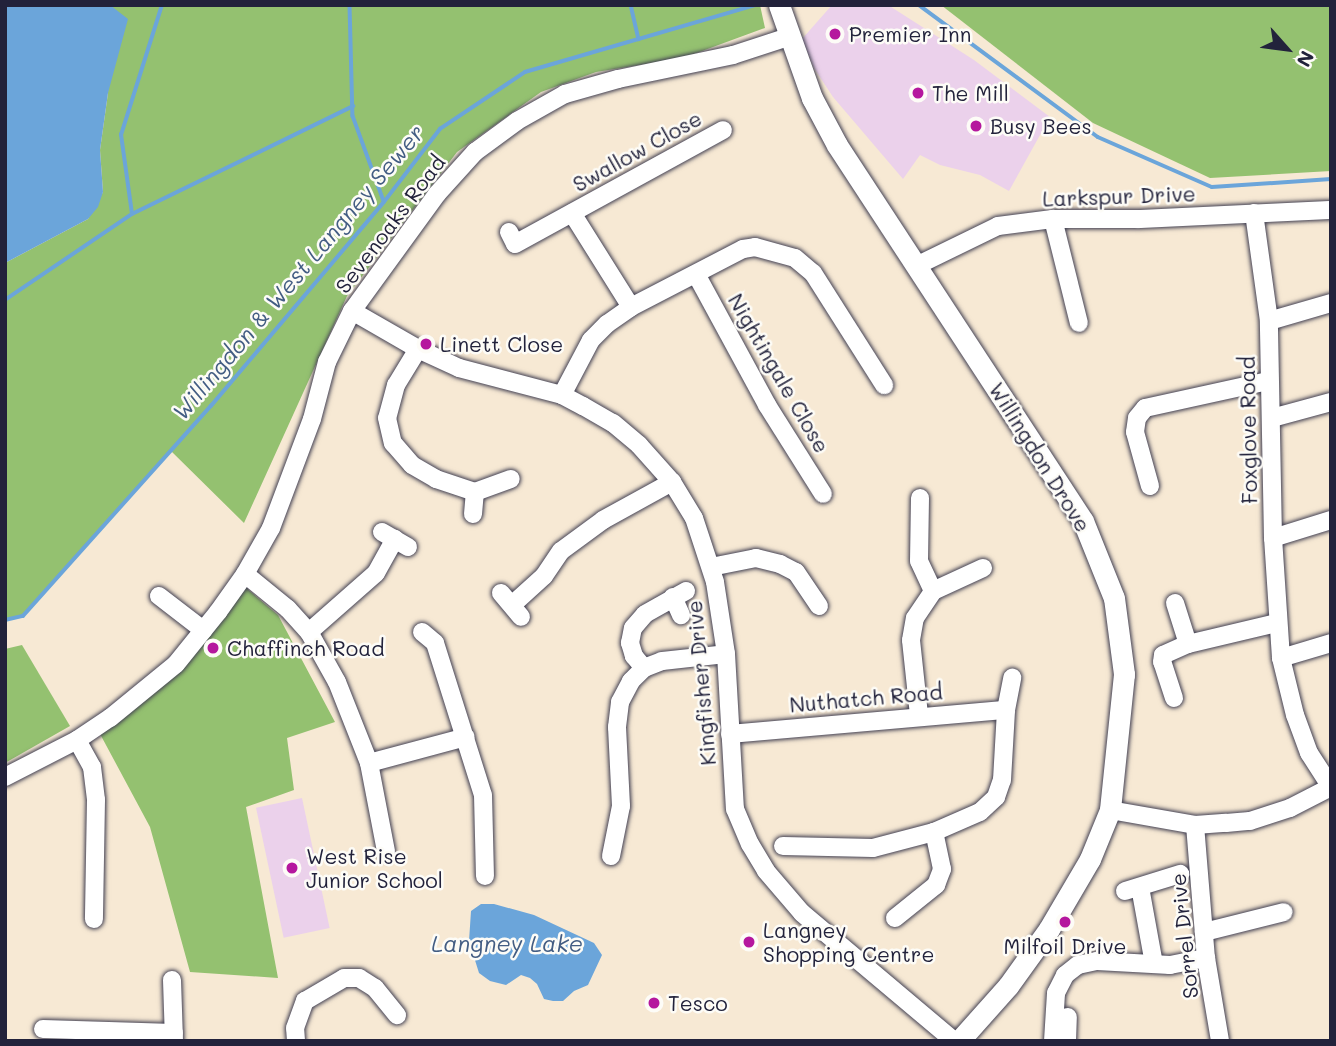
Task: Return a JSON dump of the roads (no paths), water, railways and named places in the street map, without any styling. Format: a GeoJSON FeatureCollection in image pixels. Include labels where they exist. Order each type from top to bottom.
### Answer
{"type":"FeatureCollection","features":[{"type":"Feature","properties":{"kind":"main road","name":"Willingdon Drove"},"geometry":{"type":"LineString","coordinates":[[779,5],[788,37],[812,98],[837,145],[1083,521],[1114,598],[1124,674],[1110,810],[1090,859],[1049,929],[1008,986],[957,1041]]}},
{"type":"Feature","properties":{"kind":"street","name":"Sevenoaks Road"},"geometry":{"type":"LineString","coordinates":[[5,776],[77,740],[110,718],[176,664],[203,630],[245,574],[271,528],[286,492],[327,362],[352,311],[437,194],[475,152],[517,121],[565,94],[618,79],[733,55],[788,37]]}},
{"type":"Feature","properties":{"kind":"street","name":"Swallow Close"},"geometry":{"type":"LineString","coordinates":[[509,232],[515,244],[723,130]]}},
{"type":"Feature","properties":{"kind":"street","name":"Larkspur Drive"},"geometry":{"type":"LineString","coordinates":[[918,265],[998,226],[1053,219],[1139,219],[1331,210]]}},
{"type":"Feature","properties":{"kind":"street","name":"Swallow Close"},"geometry":{"type":"LineString","coordinates":[[572,213],[631,307]]}},
{"type":"Feature","properties":{"kind":"street","name":"Foxglove Road"},"geometry":{"type":"LineString","coordinates":[[1254,213],[1269,321],[1268,382],[1272,418],[1273,538],[1281,658],[1295,715],[1308,753],[1331,787]]}},
{"type":"Feature","properties":{"kind":"street"},"geometry":{"type":"LineString","coordinates":[[1053,219],[1079,323]]}},
{"type":"Feature","properties":{"kind":"street"},"geometry":{"type":"LineString","coordinates":[[562,395],[591,340],[631,307],[743,249],[755,247],[795,258],[813,273],[884,385]]}},
{"type":"Feature","properties":{"kind":"street","name":"Nightingale Close"},"geometry":{"type":"LineString","coordinates":[[696,275],[768,405],[823,494]]}},
{"type":"Feature","properties":{"kind":"street"},"geometry":{"type":"LineString","coordinates":[[1269,321],[1331,303]]}},
{"type":"Feature","properties":{"kind":"street","name":"Kingfisher Drive"},"geometry":{"type":"LineString","coordinates":[[352,311],[418,349],[460,368],[562,395],[613,423],[639,445],[672,482],[694,518],[711,566],[726,654],[735,809],[750,844],[766,871],[802,914],[957,1041]]}},
{"type":"Feature","properties":{"kind":"street"},"geometry":{"type":"LineString","coordinates":[[418,349],[396,385],[387,418],[394,443],[412,465],[436,479],[475,492],[511,479]]}},
{"type":"Feature","properties":{"kind":"street"},"geometry":{"type":"LineString","coordinates":[[1150,486],[1135,432],[1136,418],[1146,408],[1268,382]]}},
{"type":"Feature","properties":{"kind":"street"},"geometry":{"type":"LineString","coordinates":[[1272,418],[1331,402]]}},
{"type":"Feature","properties":{"kind":"street"},"geometry":{"type":"LineString","coordinates":[[511,605],[544,576],[561,551],[603,520],[672,482]]}},
{"type":"Feature","properties":{"kind":"street"},"geometry":{"type":"LineString","coordinates":[[473,514],[475,492]]}},
{"type":"Feature","properties":{"kind":"street"},"geometry":{"type":"LineString","coordinates":[[920,498],[919,561],[933,591]]}},
{"type":"Feature","properties":{"kind":"street"},"geometry":{"type":"LineString","coordinates":[[1273,538],[1331,520]]}},
{"type":"Feature","properties":{"kind":"street"},"geometry":{"type":"LineString","coordinates":[[309,632],[376,573],[395,540]]}},
{"type":"Feature","properties":{"kind":"street"},"geometry":{"type":"LineString","coordinates":[[711,566],[757,558],[780,564],[796,572],[819,606]]}},
{"type":"Feature","properties":{"kind":"street"},"geometry":{"type":"LineString","coordinates":[[919,715],[911,640],[915,618],[933,591],[984,568]]}},
{"type":"Feature","properties":{"kind":"street"},"geometry":{"type":"LineString","coordinates":[[245,574],[288,609],[309,632],[337,682],[369,763],[386,851]]}},
{"type":"Feature","properties":{"kind":"street"},"geometry":{"type":"LineString","coordinates":[[644,668],[634,656],[630,643],[633,628],[645,614],[680,594],[681,615]]}},
{"type":"Feature","properties":{"kind":"street"},"geometry":{"type":"LineString","coordinates":[[159,596],[203,630]]}},
{"type":"Feature","properties":{"kind":"street"},"geometry":{"type":"LineString","coordinates":[[1175,603],[1188,644]]}},
{"type":"Feature","properties":{"kind":"street"},"geometry":{"type":"LineString","coordinates":[[1174,698],[1162,662],[1163,655],[1188,644],[1277,623]]}},
{"type":"Feature","properties":{"kind":"street"},"geometry":{"type":"LineString","coordinates":[[435,636],[483,795],[485,876]]}},
{"type":"Feature","properties":{"kind":"street"},"geometry":{"type":"LineString","coordinates":[[1281,658],[1331,643]]}},
{"type":"Feature","properties":{"kind":"street"},"geometry":{"type":"LineString","coordinates":[[611,856],[621,806],[618,727],[620,702],[631,681],[644,668],[662,661],[726,654]]}},
{"type":"Feature","properties":{"kind":"street"},"geometry":{"type":"LineString","coordinates":[[783,846],[873,848],[934,832],[981,812],[996,797],[1002,780],[1006,710],[1012,678]]}},
{"type":"Feature","properties":{"kind":"street","name":"Nuthatch Road"},"geometry":{"type":"LineString","coordinates":[[730,734],[919,715],[1006,710]]}},
{"type":"Feature","properties":{"kind":"street"},"geometry":{"type":"LineString","coordinates":[[369,763],[466,737]]}},
{"type":"Feature","properties":{"kind":"street"},"geometry":{"type":"LineString","coordinates":[[77,740],[92,767],[96,800],[94,919]]}},
{"type":"Feature","properties":{"kind":"street"},"geometry":{"type":"LineString","coordinates":[[1110,810],[1195,825],[1250,821],[1290,808],[1331,787]]}},
{"type":"Feature","properties":{"kind":"street","name":"Sorrel Drive"},"geometry":{"type":"LineString","coordinates":[[1195,825],[1206,958],[1220,1041]]}},
{"type":"Feature","properties":{"kind":"street"},"geometry":{"type":"LineString","coordinates":[[895,918],[936,885],[942,869],[934,832]]}},
{"type":"Feature","properties":{"kind":"street"},"geometry":{"type":"LineString","coordinates":[[1154,964],[1132,889],[1180,874]]}},
{"type":"Feature","properties":{"kind":"street"},"geometry":{"type":"LineString","coordinates":[[1204,933],[1284,912]]}},
{"type":"Feature","properties":{"kind":"street"},"geometry":{"type":"LineString","coordinates":[[1053,1041],[1056,993],[1065,975],[1079,965],[1097,961],[1154,964],[1206,958]]}},
{"type":"Feature","properties":{"kind":"street"},"geometry":{"type":"LineString","coordinates":[[296,1041],[295,1028],[305,1001],[344,978],[359,978],[375,988],[397,1016]]}},
{"type":"Feature","properties":{"kind":"street"},"geometry":{"type":"LineString","coordinates":[[43,1029],[174,1037],[172,980]]}},
{"type":"Feature","properties":{"kind":"street"},"geometry":{"type":"LineString","coordinates":[[1067,1041],[1068,1017]]}},
{"type":"Feature","properties":{"kind":"water"},"geometry":{"type":"Polygon","coordinates":[[[5,5],[110,5],[128,19],[108,93],[100,150],[103,192],[98,207],[88,219],[5,263],[5,5]]]}},
{"type":"Feature","properties":{"kind":"water","name":"Langney Lake"},"geometry":{"type":"Polygon","coordinates":[[[481,904],[494,904],[534,915],[594,943],[602,955],[588,985],[574,991],[563,1001],[553,1001],[544,999],[537,984],[530,978],[521,975],[506,985],[490,981],[479,973],[469,941],[471,911],[481,904]]]}},
{"type":"Feature","properties":{"kind":"waterway"},"geometry":{"type":"LineString","coordinates":[[132,214],[121,135],[162,5]]}},
{"type":"Feature","properties":{"kind":"waterway"},"geometry":{"type":"LineString","coordinates":[[350,5],[353,116],[384,201]]}},
{"type":"Feature","properties":{"kind":"waterway"},"geometry":{"type":"LineString","coordinates":[[631,5],[639,39]]}},
{"type":"Feature","properties":{"kind":"waterway","name":"Willingdon & West Langney Sewer"},"geometry":{"type":"LineString","coordinates":[[5,620],[23,616],[211,406],[384,202],[440,129],[525,72],[756,5]]}},
{"type":"Feature","properties":{"kind":"waterway","name":"Willingdon & West Langney Sewer"},"geometry":{"type":"LineString","coordinates":[[919,5],[1098,137],[1212,187],[1331,179]]}},
{"type":"Feature","properties":{"kind":"waterway"},"geometry":{"type":"LineString","coordinates":[[5,300],[132,214],[353,106]]}},
{"type":"Feature","properties":{"kind":"place","name":"Premier Inn"},"geometry":{"type":"Point","coordinates":[835,34]}},
{"type":"Feature","properties":{"kind":"place","name":"The Mill"},"geometry":{"type":"Point","coordinates":[918,93]}},
{"type":"Feature","properties":{"kind":"place","name":"Busy Bees"},"geometry":{"type":"Point","coordinates":[976,126]}},
{"type":"Feature","properties":{"kind":"place","name":"Linett Close"},"geometry":{"type":"Point","coordinates":[426,344]}},
{"type":"Feature","properties":{"kind":"place","name":"Chaffinch Road"},"geometry":{"type":"Point","coordinates":[213,648]}},
{"type":"Feature","properties":{"kind":"place","name":"West Rise Junior School"},"geometry":{"type":"Point","coordinates":[292,868]}},
{"type":"Feature","properties":{"kind":"place","name":"Milfoil Drive"},"geometry":{"type":"Point","coordinates":[1065,922]}},
{"type":"Feature","properties":{"kind":"place","name":"Langney Shopping Centre"},"geometry":{"type":"Point","coordinates":[749,942]}},
{"type":"Feature","properties":{"kind":"place","name":"Tesco"},"geometry":{"type":"Point","coordinates":[654,1003]}}]}
